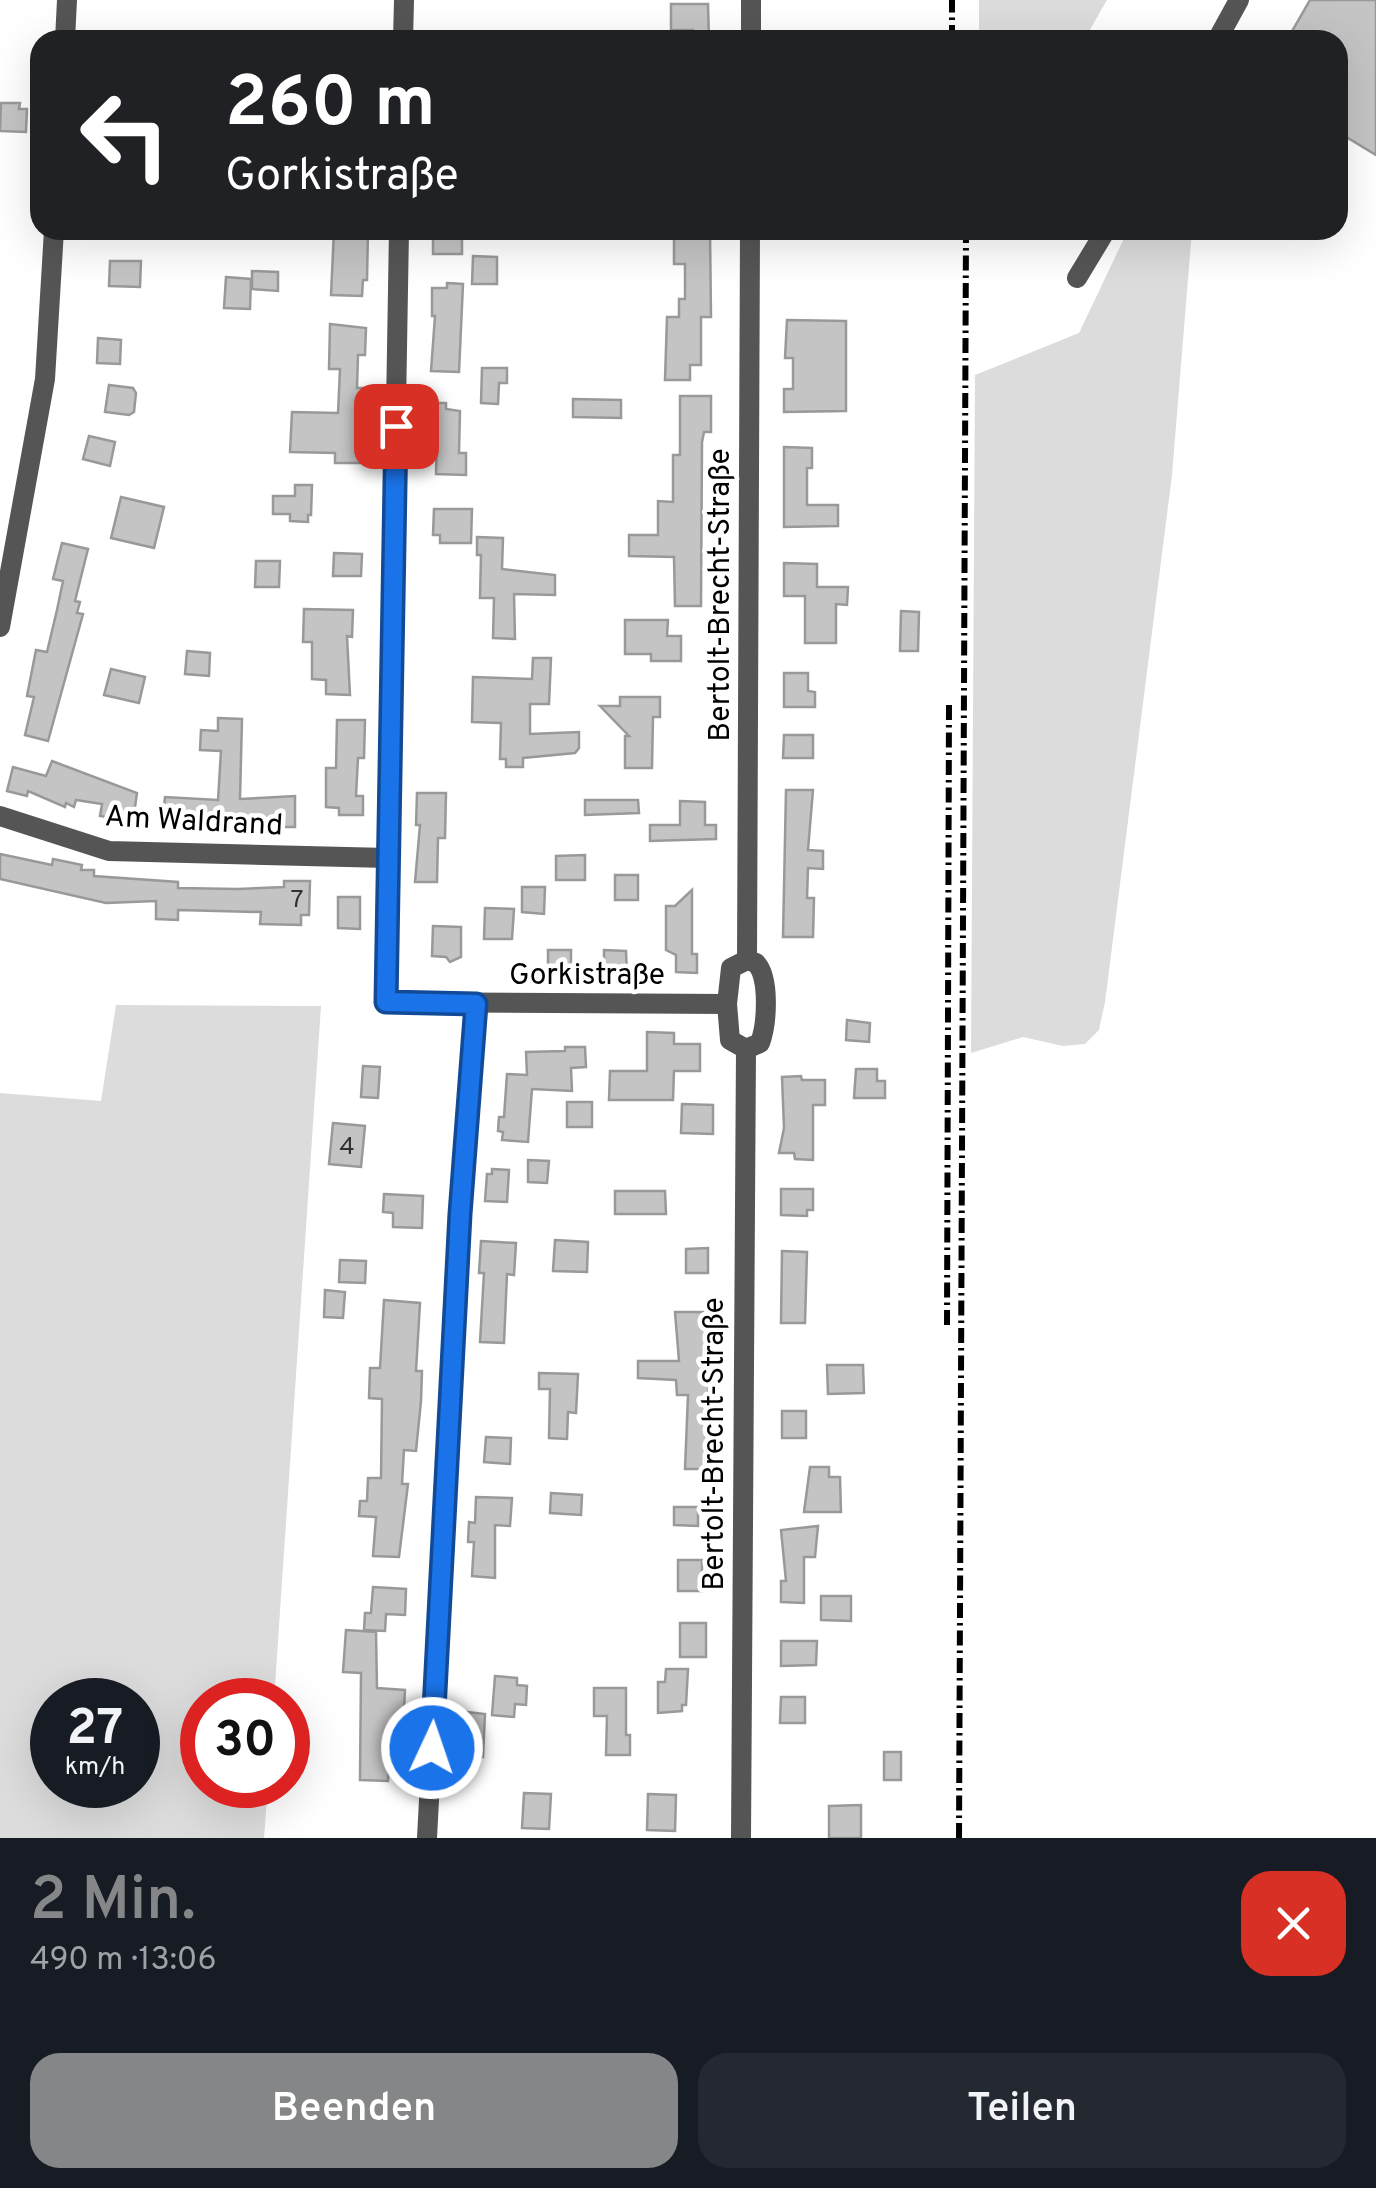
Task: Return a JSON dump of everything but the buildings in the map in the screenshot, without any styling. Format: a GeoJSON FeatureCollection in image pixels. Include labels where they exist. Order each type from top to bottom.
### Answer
{"type":"FeatureCollection","features":[{"type":"Feature","properties":{"kind":"street"},"geometry":{"type":"LineString","coordinates":[[66,30],[67,0]]}},
{"type":"Feature","properties":{"kind":"street"},"geometry":{"type":"LineString","coordinates":[[403,30],[404,0]]}},
{"type":"Feature","properties":{"kind":"street"},"geometry":{"type":"LineString","coordinates":[[751,0],[751,30]]}},
{"type":"Feature","properties":{"kind":"street"},"geometry":{"type":"LineString","coordinates":[[1222,30],[1239,0]]}},
{"type":"Feature","properties":{"kind":"street"},"geometry":{"type":"LineString","coordinates":[[0,627],[45,379],[53,240]]}},
{"type":"Feature","properties":{"kind":"street"},"geometry":{"type":"LineString","coordinates":[[388,858],[400,240]]}},
{"type":"Feature","properties":{"kind":"street","name":"Bertolt-Brecht-Straße"},"geometry":{"type":"LineString","coordinates":[[747,960],[750,240]]}},
{"type":"Feature","properties":{"kind":"street"},"geometry":{"type":"LineString","coordinates":[[1078,278],[1100,240]]}},
{"type":"Feature","properties":{"kind":"street","name":"Am Waldrand"},"geometry":{"type":"LineString","coordinates":[[0,816],[110,851],[388,858]]}},
{"type":"Feature","properties":{"kind":"street","name":"Gorkistraße"},"geometry":{"type":"LineString","coordinates":[[388,858],[386,1002],[727,1004]]}},
{"type":"Feature","properties":{"kind":"street","name":"Bertolt-Brecht-Straße"},"geometry":{"type":"LineString","coordinates":[[747,960],[756,963],[764,978],[764,1033],[760,1043],[746,1050],[730,1040],[727,1004],[731,968],[747,960]]}},
{"type":"Feature","properties":{"kind":"street"},"geometry":{"type":"LineString","coordinates":[[427,1838],[458,1252],[476,1004]]}},
{"type":"Feature","properties":{"kind":"street","name":"Bertolt-Brecht-Straße"},"geometry":{"type":"LineString","coordinates":[[741,1838],[746,1050]]}},
{"type":"Feature","properties":{"kind":"shaded area"},"geometry":{"type":"Polygon","coordinates":[[[979,0],[1107,0],[1090,30],[979,30],[979,0]]]}},
{"type":"Feature","properties":{"kind":"shaded area"},"geometry":{"type":"Polygon","coordinates":[[[1123,240],[1191,240],[1172,475],[1099,1030],[1085,1044],[1063,1046],[1023,1037],[971,1053],[975,375],[1079,333],[1123,240]]]}},
{"type":"Feature","properties":{"kind":"shaded area"},"geometry":{"type":"Polygon","coordinates":[[[116,1005],[321,1006],[275,1678],[180,1678],[180,1808],[266,1808],[264,1838],[0,1838],[0,1093],[101,1101],[116,1005]]]}},
{"type":"Feature","properties":{"kind":"railway"},"geometry":{"type":"LineString","coordinates":[[952,0],[952,30]]}},
{"type":"Feature","properties":{"kind":"railway"},"geometry":{"type":"LineString","coordinates":[[959,1838],[966,240]]}},
{"type":"Feature","properties":{"kind":"railway"},"geometry":{"type":"LineString","coordinates":[[947,1325],[949,705]]}},
{"type":"Feature","properties":{"kind":"route"},"geometry":{"type":"LineString","coordinates":[[396,426],[386,1002],[476,1004],[460,1214],[432,1748]]}}]}
